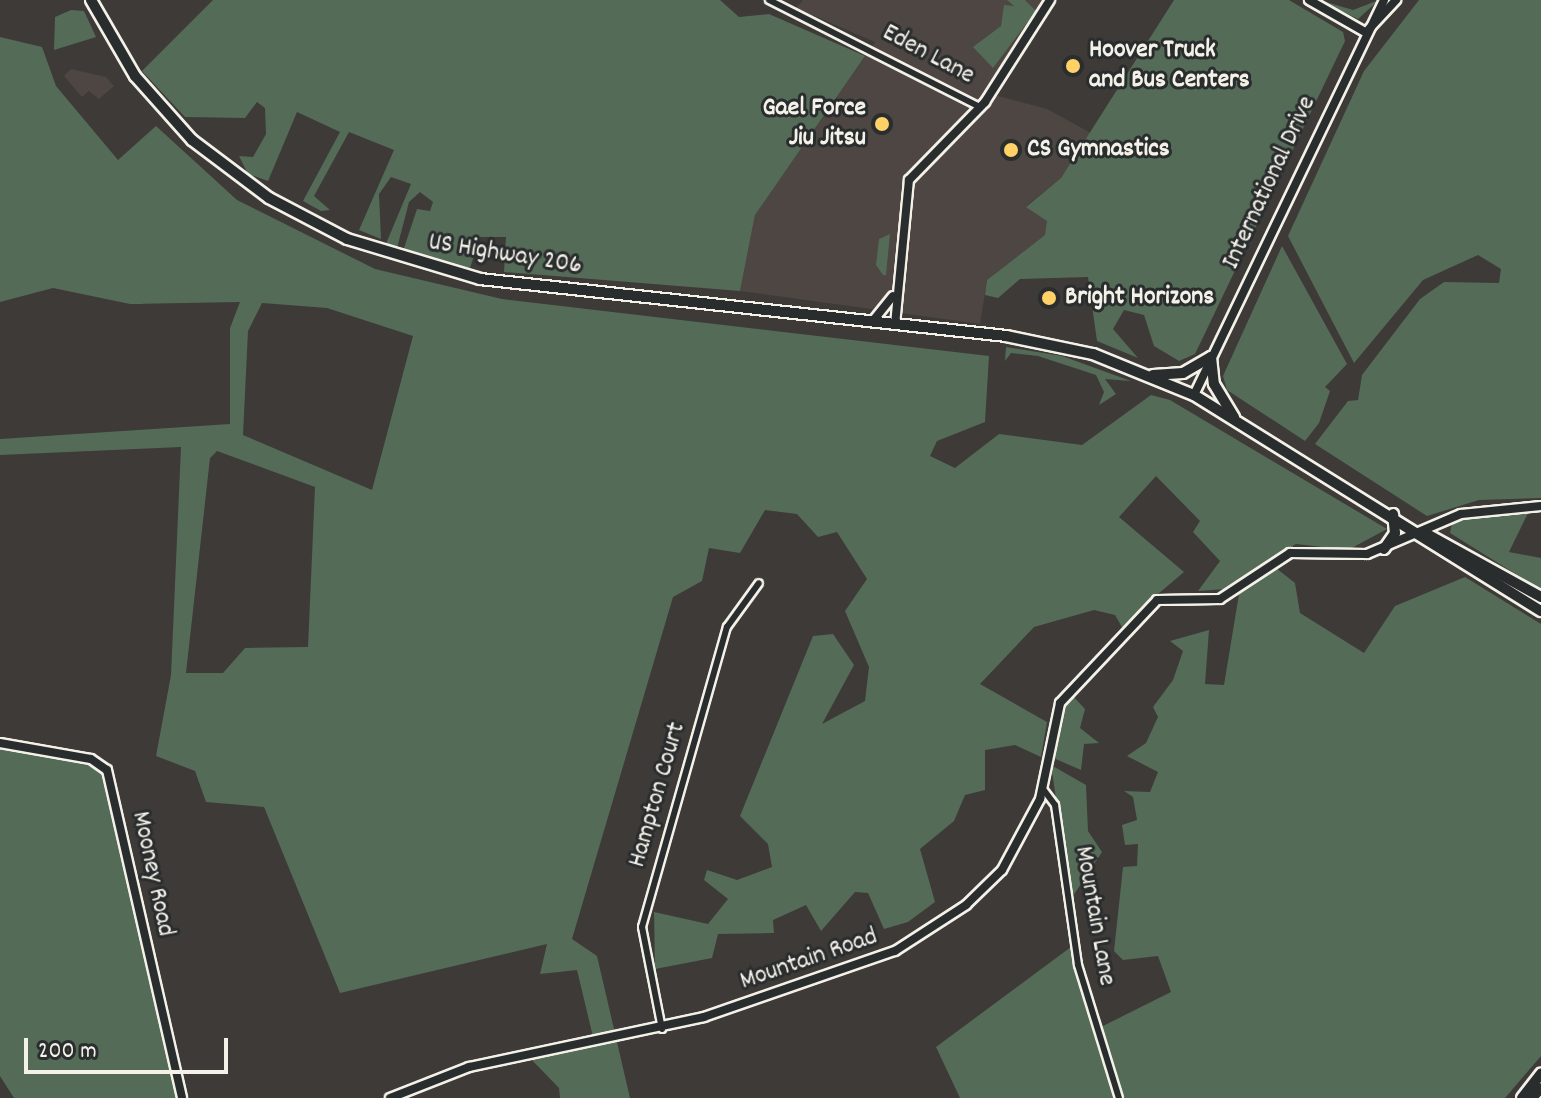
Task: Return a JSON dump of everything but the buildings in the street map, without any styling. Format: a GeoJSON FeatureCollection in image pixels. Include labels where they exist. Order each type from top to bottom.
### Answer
{"type":"FeatureCollection","features":[{"type":"Feature","properties":{"kind":"highway","name":"US Highway 206"},"geometry":{"type":"LineString","coordinates":[[91,0],[135,76],[192,140],[269,198],[347,239],[480,279],[1055,344],[1151,375],[1194,395],[1421,531]]}},
{"type":"Feature","properties":{"kind":"highway"},"geometry":{"type":"LineString","coordinates":[[1151,375],[1183,373],[1211,357],[1214,384],[1235,419]]}},
{"type":"Feature","properties":{"kind":"highway"},"geometry":{"type":"LineString","coordinates":[[1384,549],[1395,533],[1393,514]]}},
{"type":"Feature","properties":{"kind":"highway"},"geometry":{"type":"LineString","coordinates":[[1421,531],[1537,595]]}},
{"type":"Feature","properties":{"kind":"highway"},"geometry":{"type":"LineString","coordinates":[[1421,531],[1541,611]]}},
{"type":"Feature","properties":{"kind":"highway"},"geometry":{"type":"LineString","coordinates":[[1522,1098],[1541,1074]]}},
{"type":"Feature","properties":{"kind":"highway"},"geometry":{"type":"LineString","coordinates":[[1532,1098],[1541,1088]]}},
{"type":"Feature","properties":{"kind":"street","name":"Eden Lane"},"geometry":{"type":"LineString","coordinates":[[769,0],[980,107]]}},
{"type":"Feature","properties":{"kind":"street"},"geometry":{"type":"LineString","coordinates":[[895,325],[894,295],[909,180],[980,107],[1050,0]]}},
{"type":"Feature","properties":{"kind":"street"},"geometry":{"type":"LineString","coordinates":[[1309,0],[1365,32]]}},
{"type":"Feature","properties":{"kind":"street","name":"International Drive"},"geometry":{"type":"LineString","coordinates":[[1194,395],[1365,32],[1384,0]]}},
{"type":"Feature","properties":{"kind":"street","name":"International Drive"},"geometry":{"type":"LineString","coordinates":[[1365,32],[1396,0]]}},
{"type":"Feature","properties":{"kind":"street"},"geometry":{"type":"LineString","coordinates":[[872,322],[894,295]]}},
{"type":"Feature","properties":{"kind":"street","name":"Mountain Road"},"geometry":{"type":"LineString","coordinates":[[390,1098],[408,1094],[469,1067],[662,1029],[850,971],[937,925],[996,878],[1043,789],[1060,703],[1157,600],[1220,599],[1290,553],[1351,556],[1384,549],[1461,514],[1541,506]]}},
{"type":"Feature","properties":{"kind":"street","name":"Hampton Court"},"geometry":{"type":"LineString","coordinates":[[662,1029],[642,927],[727,627],[759,583]]}},
{"type":"Feature","properties":{"kind":"street","name":"Mooney Road"},"geometry":{"type":"LineString","coordinates":[[0,743],[91,759],[106,769],[182,1098]]}},
{"type":"Feature","properties":{"kind":"street","name":"Mountain Lane"},"geometry":{"type":"LineString","coordinates":[[1043,789],[1055,805],[1078,965],[1119,1098]]}},
{"type":"Feature","properties":{"kind":"shaded area"},"geometry":{"type":"Polygon","coordinates":[[[803,0],[1045,0],[987,93],[1047,109],[1091,133],[1061,178],[1026,206],[1048,221],[1045,235],[987,280],[980,324],[740,291],[755,215],[875,42],[796,8],[803,0]]]}},
{"type":"Feature","properties":{"kind":"shaded area"},"geometry":{"type":"Polygon","coordinates":[[[71,69],[106,77],[114,86],[99,99],[89,91],[82,97],[64,76],[71,69]]]}},
{"type":"Feature","properties":{"kind":"green space"},"geometry":{"type":"Polygon","coordinates":[[[213,0],[720,0],[739,17],[769,14],[865,56],[755,215],[740,291],[504,272],[506,237],[480,237],[470,268],[402,254],[417,209],[430,211],[433,202],[420,192],[409,202],[396,252],[385,246],[411,184],[391,177],[379,194],[381,239],[359,230],[394,150],[349,132],[314,196],[330,210],[321,211],[303,201],[340,132],[297,112],[268,181],[248,174],[239,156],[253,157],[266,134],[265,108],[257,102],[245,118],[185,117],[142,71],[213,0]]]}},
{"type":"Feature","properties":{"kind":"green space"},"geometry":{"type":"Polygon","coordinates":[[[1007,0],[1025,0],[1036,11],[993,68],[973,47],[1001,26],[1004,5],[1014,6],[1007,0]]]}},
{"type":"Feature","properties":{"kind":"green space"},"geometry":{"type":"Polygon","coordinates":[[[1174,0],[1289,0],[1343,32],[1345,41],[1195,354],[1179,361],[1154,346],[1144,315],[1124,310],[1113,329],[1138,358],[1097,341],[1088,277],[1020,279],[998,298],[985,295],[987,280],[1045,235],[1047,221],[1026,207],[1061,178],[1174,0]]]}},
{"type":"Feature","properties":{"kind":"green space"},"geometry":{"type":"Polygon","coordinates":[[[1319,0],[1353,10],[1379,0],[1358,19],[1319,0]]]}},
{"type":"Feature","properties":{"kind":"green space"},"geometry":{"type":"Polygon","coordinates":[[[1419,0],[1541,0],[1541,498],[1479,500],[1427,516],[1315,444],[1348,401],[1358,400],[1362,375],[1420,299],[1444,282],[1499,283],[1501,269],[1478,255],[1423,280],[1354,363],[1288,236],[1364,71],[1419,0]]]}},
{"type":"Feature","properties":{"kind":"green space"},"geometry":{"type":"Polygon","coordinates":[[[71,10],[84,11],[96,37],[54,50],[55,17],[71,10]]]}},
{"type":"Feature","properties":{"kind":"green space"},"geometry":{"type":"Polygon","coordinates":[[[0,37],[42,47],[56,86],[118,160],[156,126],[237,200],[375,269],[502,299],[989,356],[985,422],[937,441],[930,456],[955,468],[999,434],[1082,445],[1151,395],[1170,400],[1387,529],[1348,550],[1296,544],[1267,561],[1295,583],[1300,613],[1364,653],[1395,606],[1465,577],[1541,624],[1541,1056],[1505,1098],[960,1098],[936,1047],[1075,944],[1099,1028],[1171,992],[1158,956],[1123,960],[1114,951],[1123,867],[1137,866],[1138,844],[1125,845],[1122,825],[1137,820],[1133,797],[1124,791],[1150,792],[1158,772],[1127,756],[1146,743],[1158,717],[1153,707],[1173,680],[1183,651],[1170,641],[1209,630],[1205,684],[1224,685],[1240,588],[1198,591],[1220,561],[1193,532],[1200,521],[1156,476],[1119,517],[1184,572],[1145,605],[1126,634],[1115,615],[1094,610],[1034,627],[980,684],[1047,722],[1041,757],[1015,745],[985,750],[985,790],[965,795],[954,821],[920,849],[935,902],[908,922],[884,929],[868,893],[855,892],[821,931],[806,905],[773,920],[774,933],[718,934],[712,958],[655,969],[654,912],[708,924],[728,899],[704,880],[707,870],[737,880],[772,867],[768,844],[740,816],[813,636],[833,634],[854,665],[822,724],[865,701],[869,667],[845,611],[867,579],[837,532],[818,537],[797,514],[765,510],[740,553],[709,548],[702,581],[673,597],[572,939],[597,956],[630,1098],[560,1098],[559,1088],[527,1055],[594,1041],[577,970],[540,974],[547,944],[340,993],[264,807],[206,802],[195,771],[156,756],[171,675],[181,447],[0,455],[0,439],[230,424],[230,328],[240,302],[130,304],[53,288],[0,302],[0,37]],[[262,303],[248,331],[243,435],[372,490],[413,336],[327,308],[262,303]],[[217,451],[210,458],[186,673],[223,673],[245,648],[308,647],[315,487],[217,451]]]}},
{"type":"Feature","properties":{"kind":"green space"},"geometry":{"type":"Polygon","coordinates":[[[890,234],[886,275],[883,275],[876,265],[879,239],[890,234]]]}},
{"type":"Feature","properties":{"kind":"green space"},"geometry":{"type":"Polygon","coordinates":[[[1282,246],[1347,364],[1325,387],[1330,391],[1319,423],[1305,441],[1227,390],[1223,376],[1282,246]]]}},
{"type":"Feature","properties":{"kind":"green space"},"geometry":{"type":"Polygon","coordinates":[[[1006,347],[1062,356],[1131,381],[1105,379],[1116,394],[1099,405],[1104,392],[1096,375],[1038,356],[1011,353],[1005,361],[1006,347]]]}},
{"type":"Feature","properties":{"kind":"green space"},"geometry":{"type":"Polygon","coordinates":[[[1528,513],[1509,552],[1541,558],[1541,590],[1450,533],[1452,523],[1471,517],[1528,513]]]}},
{"type":"Feature","properties":{"kind":"green space"},"geometry":{"type":"Polygon","coordinates":[[[1070,693],[1085,709],[1080,728],[1099,743],[1084,744],[1081,770],[1051,757],[1070,693]]]}},
{"type":"Feature","properties":{"kind":"green space"},"geometry":{"type":"Polygon","coordinates":[[[0,747],[98,767],[106,779],[178,1098],[14,1098],[0,1076],[0,747]]]}},
{"type":"Feature","properties":{"kind":"green space"},"geometry":{"type":"Polygon","coordinates":[[[1051,765],[1086,785],[1088,831],[1102,852],[1071,899],[1051,765]]]}},
{"type":"Feature","properties":{"kind":"place","name":"Hoover Truck and Bus Centers"},"geometry":{"type":"Point","coordinates":[1073,66]}},
{"type":"Feature","properties":{"kind":"place","name":"Gael Force Jiu Jitsu"},"geometry":{"type":"Point","coordinates":[882,124]}},
{"type":"Feature","properties":{"kind":"place","name":"CS Gymnastics"},"geometry":{"type":"Point","coordinates":[1011,150]}},
{"type":"Feature","properties":{"kind":"place","name":"Bright Horizons"},"geometry":{"type":"Point","coordinates":[1049,298]}}]}
